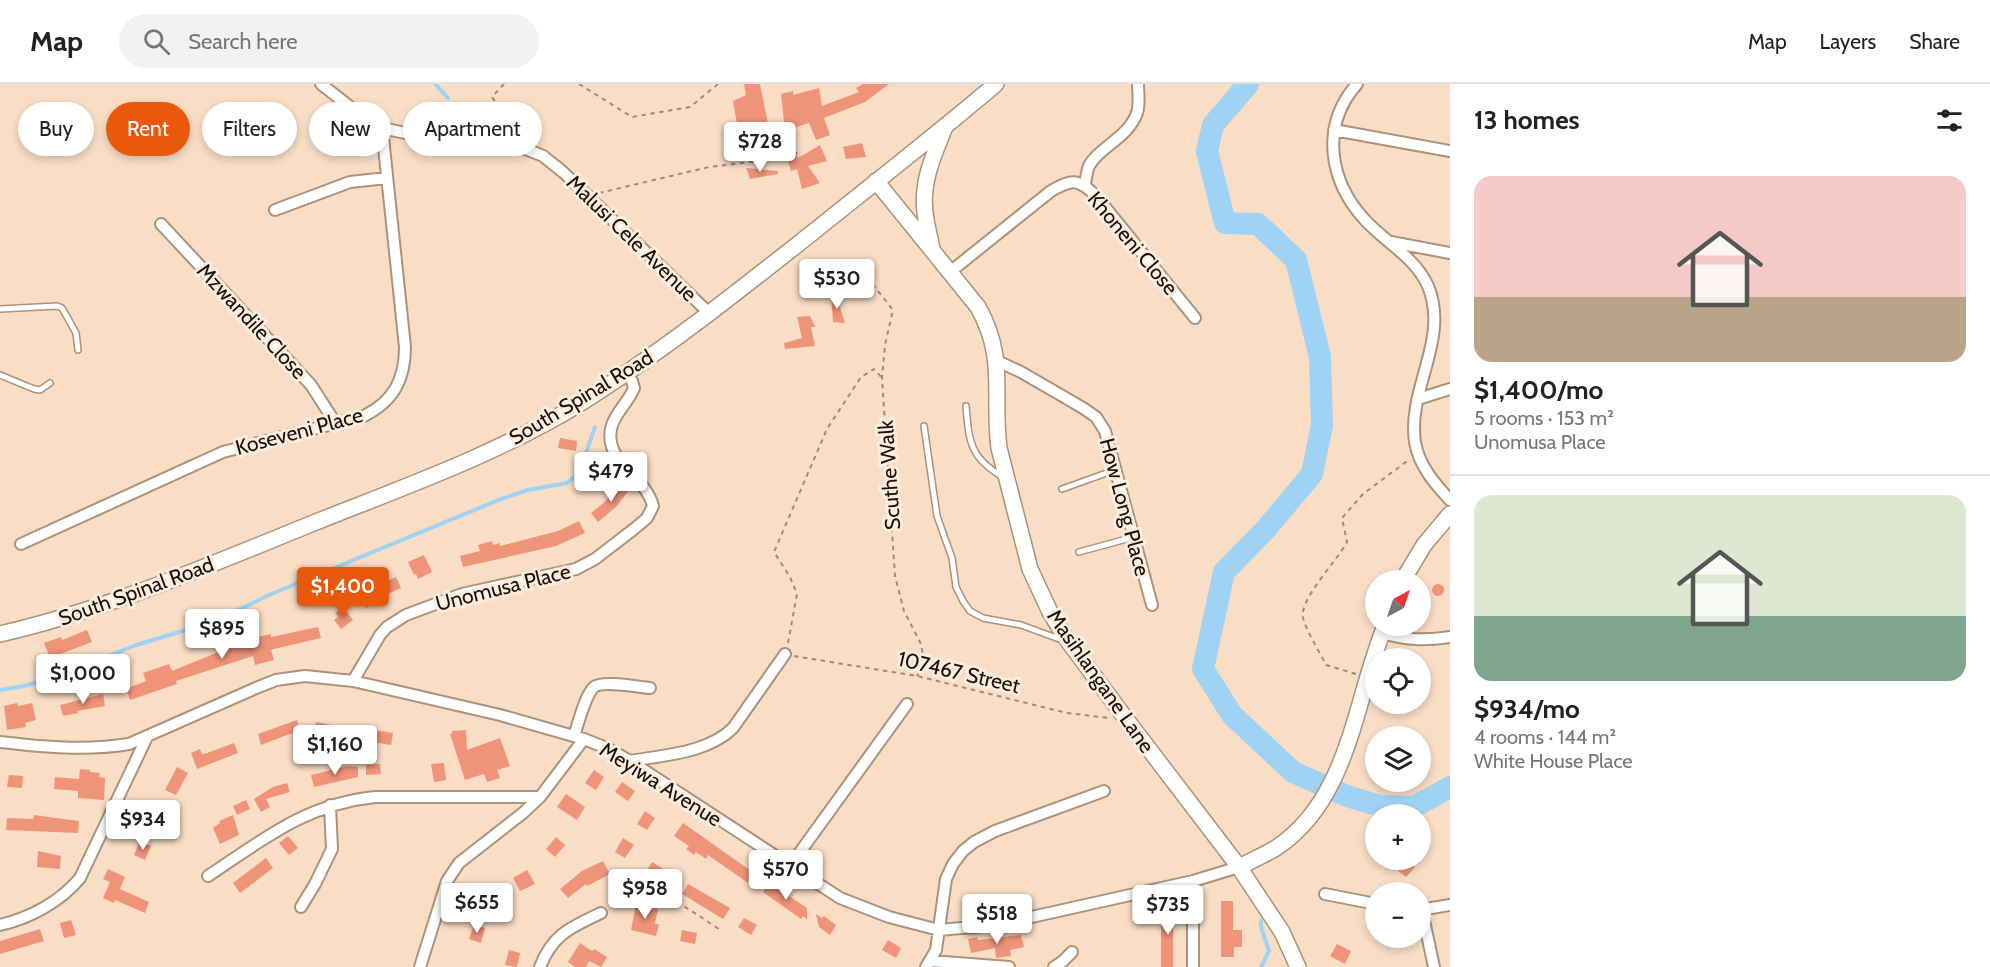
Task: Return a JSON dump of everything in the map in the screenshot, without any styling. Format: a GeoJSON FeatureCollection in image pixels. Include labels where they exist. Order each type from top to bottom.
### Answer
{"type":"FeatureCollection","features":[{"type":"Feature","properties":{"kind":"street","name":"Malusi Cele Avenue"},"geometry":{"type":"LineString","coordinates":[[321,84],[344,102]]}},
{"type":"Feature","properties":{"kind":"street","name":"South Spinal Road"},"geometry":{"type":"LineString","coordinates":[[0,634],[50,622],[118,600],[500,447],[577,405],[710,314],[946,127],[996,84]]}},
{"type":"Feature","properties":{"kind":"street"},"geometry":{"type":"LineString","coordinates":[[1085,184],[1089,166],[1116,141],[1138,111],[1138,84]]}},
{"type":"Feature","properties":{"kind":"street"},"geometry":{"type":"LineString","coordinates":[[1357,84],[1341,109],[1334,130],[1333,158],[1343,189],[1365,220],[1421,274],[1428,285],[1435,319],[1434,337],[1418,399],[1414,429],[1418,453],[1430,477],[1450,500]]}},
{"type":"Feature","properties":{"kind":"street"},"geometry":{"type":"LineString","coordinates":[[933,252],[925,213],[926,185],[932,160],[946,127]]}},
{"type":"Feature","properties":{"kind":"street"},"geometry":{"type":"LineString","coordinates":[[1334,130],[1450,151]]}},
{"type":"Feature","properties":{"kind":"street","name":"Koseveni Place"},"geometry":{"type":"LineString","coordinates":[[21,544],[223,452],[364,416],[383,404],[398,385],[405,364],[385,156]]}},
{"type":"Feature","properties":{"kind":"street","name":"Malusi Cele Avenue"},"geometry":{"type":"LineString","coordinates":[[542,156],[710,314]]}},
{"type":"Feature","properties":{"kind":"street"},"geometry":{"type":"LineString","coordinates":[[275,210],[350,182],[387,178]]}},
{"type":"Feature","properties":{"kind":"street","name":"Masihlangane Lane"},"geometry":{"type":"LineString","coordinates":[[876,181],[978,308],[987,324],[997,361],[997,429],[1006,479],[1030,569],[1042,598],[1070,643],[1239,867],[1282,932],[1298,967]]}},
{"type":"Feature","properties":{"kind":"street","name":"Khoneni Close"},"geometry":{"type":"LineString","coordinates":[[950,272],[1051,191],[1063,184],[1073,182],[1085,184],[1195,318]]}},
{"type":"Feature","properties":{"kind":"street","name":"Mzwandile Close"},"geometry":{"type":"LineString","coordinates":[[161,224],[311,385],[336,424]]}},
{"type":"Feature","properties":{"kind":"street"},"geometry":{"type":"LineString","coordinates":[[1389,242],[1450,253]]}},
{"type":"Feature","properties":{"kind":"street","name":"How Long Place"},"geometry":{"type":"LineString","coordinates":[[997,361],[1021,372],[1096,417],[1105,430],[1152,605]]}},
{"type":"Feature","properties":{"kind":"street","name":"Unomusa Place"},"geometry":{"type":"LineString","coordinates":[[353,681],[380,635],[387,627],[406,615],[462,594],[576,569],[595,559],[646,518],[653,506],[647,490],[621,463],[611,446],[612,426],[634,388],[626,373]]}},
{"type":"Feature","properties":{"kind":"street"},"geometry":{"type":"LineString","coordinates":[[1418,399],[1450,389]]}},
{"type":"Feature","properties":{"kind":"street"},"geometry":{"type":"LineString","coordinates":[[1409,570],[1424,545],[1450,514]]}},
{"type":"Feature","properties":{"kind":"street"},"geometry":{"type":"LineString","coordinates":[[1397,636],[1402,639],[1417,640],[1450,637]]}},
{"type":"Feature","properties":{"kind":"street"},"geometry":{"type":"LineString","coordinates":[[630,761],[699,748],[724,737],[733,728],[785,654]]}},
{"type":"Feature","properties":{"kind":"street","name":"Meyiwa Avenue"},"geometry":{"type":"LineString","coordinates":[[0,742],[81,749],[129,744],[276,680],[305,676],[353,681],[500,715],[579,737],[609,749],[840,898],[866,909],[939,930],[995,925],[1193,881],[1239,867]]}},
{"type":"Feature","properties":{"kind":"street"},"geometry":{"type":"LineString","coordinates":[[420,967],[447,881],[459,863],[524,813],[540,797],[579,737],[589,694],[594,687],[602,684],[650,688]]}},
{"type":"Feature","properties":{"kind":"street"},"geometry":{"type":"LineString","coordinates":[[1239,867],[1277,847],[1311,816],[1323,800],[1341,763],[1365,685]]}},
{"type":"Feature","properties":{"kind":"street"},"geometry":{"type":"LineString","coordinates":[[790,866],[907,704]]}},
{"type":"Feature","properties":{"kind":"street"},"geometry":{"type":"LineString","coordinates":[[0,925],[30,915],[54,901],[72,888],[80,878],[147,737]]}},
{"type":"Feature","properties":{"kind":"street"},"geometry":{"type":"LineString","coordinates":[[1009,967],[928,964],[936,950],[946,879],[953,864],[974,842],[994,831],[1104,791]]}},
{"type":"Feature","properties":{"kind":"street"},"geometry":{"type":"LineString","coordinates":[[208,876],[292,820],[330,805],[375,796],[540,797]]}},
{"type":"Feature","properties":{"kind":"street"},"geometry":{"type":"LineString","coordinates":[[301,907],[332,849],[330,805]]}},
{"type":"Feature","properties":{"kind":"street"},"geometry":{"type":"LineString","coordinates":[[1193,881],[1193,967]]}},
{"type":"Feature","properties":{"kind":"street"},"geometry":{"type":"LineString","coordinates":[[1325,894],[1365,902]]}},
{"type":"Feature","properties":{"kind":"street"},"geometry":{"type":"LineString","coordinates":[[1431,908],[1450,905]]}},
{"type":"Feature","properties":{"kind":"street"},"geometry":{"type":"LineString","coordinates":[[540,967],[546,952],[556,938],[573,926],[601,913]]}},
{"type":"Feature","properties":{"kind":"street"},"geometry":{"type":"LineString","coordinates":[[1430,948],[1434,967]]}},
{"type":"Feature","properties":{"kind":"street"},"geometry":{"type":"LineString","coordinates":[[1054,967],[1072,952]]}},
{"type":"Feature","properties":{"kind":"lane"},"geometry":{"type":"LineString","coordinates":[[0,309],[57,306],[62,308],[76,333],[78,350]]}},
{"type":"Feature","properties":{"kind":"lane"},"geometry":{"type":"LineString","coordinates":[[0,375],[40,390],[50,383]]}},
{"type":"Feature","properties":{"kind":"lane"},"geometry":{"type":"LineString","coordinates":[[966,406],[969,439],[973,449],[989,468],[1006,479]]}},
{"type":"Feature","properties":{"kind":"lane"},"geometry":{"type":"LineString","coordinates":[[924,426],[937,516],[952,558],[956,587],[963,601],[970,611],[983,618],[1020,625],[1070,643]]}},
{"type":"Feature","properties":{"kind":"lane"},"geometry":{"type":"LineString","coordinates":[[1062,489],[1115,470]]}},
{"type":"Feature","properties":{"kind":"lane"},"geometry":{"type":"LineString","coordinates":[[1079,552],[1134,537]]}},
{"type":"Feature","properties":{"kind":"path"},"geometry":{"type":"LineString","coordinates":[[497,102],[492,97],[504,84]]}},
{"type":"Feature","properties":{"kind":"path"},"geometry":{"type":"LineString","coordinates":[[579,84],[632,117],[690,107],[718,84]]}},
{"type":"Feature","properties":{"kind":"path"},"geometry":{"type":"LineString","coordinates":[[587,196],[709,167],[768,160],[801,152]]}},
{"type":"Feature","properties":{"kind":"path","name":"Scuthe Walk"},"geometry":{"type":"LineString","coordinates":[[867,277],[892,310],[885,345],[882,378],[895,576],[904,611],[921,644],[924,661],[917,676]]}},
{"type":"Feature","properties":{"kind":"path"},"geometry":{"type":"LineString","coordinates":[[785,654],[797,594],[790,577],[774,552],[827,429],[861,377],[874,369],[882,378]]}},
{"type":"Feature","properties":{"kind":"path"},"geometry":{"type":"LineString","coordinates":[[1365,677],[1326,665],[1303,616],[1306,601],[1341,554],[1347,542],[1342,518],[1352,505],[1418,453]]}},
{"type":"Feature","properties":{"kind":"path","name":"107467 Street"},"geometry":{"type":"LineString","coordinates":[[785,654],[917,676],[1067,712],[1126,719]]}},
{"type":"Feature","properties":{"kind":"path"},"geometry":{"type":"LineString","coordinates":[[601,913],[622,898],[636,892],[646,892],[678,904],[722,931]]}},
{"type":"Feature","properties":{"kind":"building"},"geometry":{"type":"Polygon","coordinates":[[[744,84],[760,84],[771,139],[729,129],[737,124],[733,101],[746,95],[744,84]]]}},
{"type":"Feature","properties":{"kind":"building"},"geometry":{"type":"Polygon","coordinates":[[[863,84],[889,84],[865,102],[824,118],[830,135],[816,140],[809,123],[785,131],[781,94],[793,91],[793,95],[819,88],[822,106],[859,92],[856,88],[863,84]]]}},
{"type":"Feature","properties":{"kind":"building"},"geometry":{"type":"Polygon","coordinates":[[[788,134],[798,158],[820,145],[827,161],[808,166],[820,183],[802,189],[797,169],[791,171],[781,136],[788,134]]]}},
{"type":"Feature","properties":{"kind":"building"},"geometry":{"type":"Polygon","coordinates":[[[862,143],[866,157],[846,159],[843,147],[862,143]]]}},
{"type":"Feature","properties":{"kind":"building"},"geometry":{"type":"Polygon","coordinates":[[[746,168],[778,171],[778,174],[750,179],[746,168]]]}},
{"type":"Feature","properties":{"kind":"building"},"geometry":{"type":"Polygon","coordinates":[[[835,292],[845,323],[833,322],[831,293],[835,292]]]}},
{"type":"Feature","properties":{"kind":"building"},"geometry":{"type":"Polygon","coordinates":[[[810,316],[815,327],[811,327],[815,346],[785,349],[784,343],[802,338],[797,317],[810,316]]]}},
{"type":"Feature","properties":{"kind":"building"},"geometry":{"type":"Polygon","coordinates":[[[560,438],[577,441],[576,451],[558,448],[560,438]]]}},
{"type":"Feature","properties":{"kind":"building"},"geometry":{"type":"Polygon","coordinates":[[[619,483],[629,490],[617,506],[598,522],[591,513],[606,501],[619,483]]]}},
{"type":"Feature","properties":{"kind":"building"},"geometry":{"type":"Polygon","coordinates":[[[579,521],[585,533],[556,546],[463,567],[460,556],[480,551],[478,545],[492,541],[493,545],[500,543],[500,546],[558,531],[579,521]]]}},
{"type":"Feature","properties":{"kind":"building"},"geometry":{"type":"Polygon","coordinates":[[[424,555],[432,572],[418,579],[408,562],[424,555]]]}},
{"type":"Feature","properties":{"kind":"building"},"geometry":{"type":"Polygon","coordinates":[[[396,577],[401,588],[381,597],[366,608],[357,594],[361,591],[359,589],[369,581],[373,587],[396,577]]]}},
{"type":"Feature","properties":{"kind":"building"},"geometry":{"type":"Polygon","coordinates":[[[1440,584],[1444,590],[1440,596],[1436,596],[1432,588],[1440,584]]]}},
{"type":"Feature","properties":{"kind":"building"},"geometry":{"type":"Polygon","coordinates":[[[343,607],[353,620],[341,629],[334,620],[338,617],[335,613],[343,607]]]}},
{"type":"Feature","properties":{"kind":"building"},"geometry":{"type":"Polygon","coordinates":[[[318,627],[321,638],[271,650],[274,660],[255,665],[253,656],[176,681],[177,684],[130,700],[126,689],[146,681],[143,673],[169,664],[172,671],[243,642],[242,637],[271,634],[271,637],[318,627]]]}},
{"type":"Feature","properties":{"kind":"building"},"geometry":{"type":"Polygon","coordinates":[[[87,630],[92,642],[50,658],[44,643],[61,637],[62,640],[87,630]]]}},
{"type":"Feature","properties":{"kind":"building"},"geometry":{"type":"Polygon","coordinates":[[[103,694],[105,706],[63,716],[60,705],[103,694]]]}},
{"type":"Feature","properties":{"kind":"building"},"geometry":{"type":"Polygon","coordinates":[[[17,703],[18,706],[32,703],[36,720],[25,723],[26,727],[7,730],[4,706],[17,703]]]}},
{"type":"Feature","properties":{"kind":"building"},"geometry":{"type":"Polygon","coordinates":[[[297,720],[300,730],[261,745],[258,734],[297,720]]]}},
{"type":"Feature","properties":{"kind":"building"},"geometry":{"type":"Polygon","coordinates":[[[316,722],[331,725],[329,737],[314,734],[316,722]]]}},
{"type":"Feature","properties":{"kind":"building"},"geometry":{"type":"Polygon","coordinates":[[[351,726],[393,733],[391,745],[349,738],[351,726]]]}},
{"type":"Feature","properties":{"kind":"building"},"geometry":{"type":"Polygon","coordinates":[[[466,730],[467,750],[500,738],[510,766],[497,770],[500,778],[487,782],[484,774],[465,780],[450,734],[452,731],[466,730]]]}},
{"type":"Feature","properties":{"kind":"building"},"geometry":{"type":"Polygon","coordinates":[[[234,743],[238,753],[197,769],[191,753],[200,749],[202,754],[207,753],[234,743]]]}},
{"type":"Feature","properties":{"kind":"building"},"geometry":{"type":"Polygon","coordinates":[[[444,763],[446,780],[434,782],[431,764],[444,763]]]}},
{"type":"Feature","properties":{"kind":"building"},"geometry":{"type":"Polygon","coordinates":[[[380,764],[381,774],[366,775],[366,765],[380,764]]]}},
{"type":"Feature","properties":{"kind":"building"},"geometry":{"type":"Polygon","coordinates":[[[348,766],[358,767],[358,777],[314,787],[311,775],[348,766]]]}},
{"type":"Feature","properties":{"kind":"building"},"geometry":{"type":"Polygon","coordinates":[[[177,767],[188,773],[176,795],[165,790],[177,767]]]}},
{"type":"Feature","properties":{"kind":"building"},"geometry":{"type":"Polygon","coordinates":[[[80,769],[100,773],[99,777],[105,778],[104,800],[78,798],[78,791],[54,789],[55,777],[79,779],[80,769]]]}},
{"type":"Feature","properties":{"kind":"building"},"geometry":{"type":"Polygon","coordinates":[[[594,770],[604,777],[596,790],[585,783],[594,770]]]}},
{"type":"Feature","properties":{"kind":"building"},"geometry":{"type":"Polygon","coordinates":[[[9,775],[23,776],[22,788],[7,787],[9,775]]]}},
{"type":"Feature","properties":{"kind":"building"},"geometry":{"type":"Polygon","coordinates":[[[622,782],[635,791],[628,801],[615,792],[622,782]]]}},
{"type":"Feature","properties":{"kind":"building"},"geometry":{"type":"Polygon","coordinates":[[[287,783],[290,792],[266,799],[270,807],[261,812],[254,799],[273,787],[287,783]]]}},
{"type":"Feature","properties":{"kind":"building"},"geometry":{"type":"Polygon","coordinates":[[[566,794],[585,807],[577,820],[557,807],[566,794]]]}},
{"type":"Feature","properties":{"kind":"building"},"geometry":{"type":"Polygon","coordinates":[[[246,800],[250,809],[237,815],[233,806],[246,800]]]}},
{"type":"Feature","properties":{"kind":"building"},"geometry":{"type":"Polygon","coordinates":[[[158,810],[169,815],[162,830],[151,824],[158,810]]]}},
{"type":"Feature","properties":{"kind":"building"},"geometry":{"type":"Polygon","coordinates":[[[645,811],[655,818],[647,830],[637,824],[645,811]]]}},
{"type":"Feature","properties":{"kind":"building"},"geometry":{"type":"Polygon","coordinates":[[[34,815],[79,821],[78,833],[6,830],[7,818],[33,819],[34,815]]]}},
{"type":"Feature","properties":{"kind":"building"},"geometry":{"type":"Polygon","coordinates":[[[233,815],[239,835],[220,844],[213,828],[220,823],[219,821],[233,815]]]}},
{"type":"Feature","properties":{"kind":"building"},"geometry":{"type":"Polygon","coordinates":[[[683,823],[754,873],[748,883],[708,855],[706,859],[686,849],[689,846],[674,836],[683,823]]]}},
{"type":"Feature","properties":{"kind":"building"},"geometry":{"type":"Polygon","coordinates":[[[288,836],[298,848],[289,855],[279,843],[288,836]]]}},
{"type":"Feature","properties":{"kind":"building"},"geometry":{"type":"Polygon","coordinates":[[[556,837],[565,845],[555,857],[546,849],[556,837]]]}},
{"type":"Feature","properties":{"kind":"building"},"geometry":{"type":"Polygon","coordinates":[[[623,838],[634,845],[625,858],[615,852],[623,838]]]}},
{"type":"Feature","properties":{"kind":"building"},"geometry":{"type":"Polygon","coordinates":[[[140,841],[151,846],[145,860],[134,855],[140,841]]]}},
{"type":"Feature","properties":{"kind":"building"},"geometry":{"type":"Polygon","coordinates":[[[38,851],[61,856],[60,869],[37,867],[38,851]]]}},
{"type":"Feature","properties":{"kind":"building"},"geometry":{"type":"Polygon","coordinates":[[[266,858],[273,868],[240,893],[233,883],[266,858]]]}},
{"type":"Feature","properties":{"kind":"building"},"geometry":{"type":"Polygon","coordinates":[[[603,861],[610,874],[587,886],[586,884],[568,898],[560,889],[582,871],[603,861]]]}},
{"type":"Feature","properties":{"kind":"building"},"geometry":{"type":"Polygon","coordinates":[[[652,862],[670,873],[664,883],[646,872],[652,862]]]}},
{"type":"Feature","properties":{"kind":"building"},"geometry":{"type":"Polygon","coordinates":[[[108,869],[125,877],[120,889],[149,902],[145,913],[115,900],[114,903],[103,898],[110,882],[103,879],[108,869]]]}},
{"type":"Feature","properties":{"kind":"building"},"geometry":{"type":"Polygon","coordinates":[[[527,870],[535,884],[520,891],[513,878],[527,870]]]}},
{"type":"Feature","properties":{"kind":"building"},"geometry":{"type":"Polygon","coordinates":[[[1397,870],[1412,870],[1406,877],[1397,870]]]}},
{"type":"Feature","properties":{"kind":"building"},"geometry":{"type":"Polygon","coordinates":[[[769,883],[807,908],[807,919],[803,916],[801,919],[763,892],[769,883]]]}},
{"type":"Feature","properties":{"kind":"building"},"geometry":{"type":"Polygon","coordinates":[[[688,884],[730,908],[723,919],[682,894],[688,884]]]}},
{"type":"Feature","properties":{"kind":"building"},"geometry":{"type":"Polygon","coordinates":[[[495,891],[504,899],[493,910],[485,902],[495,891]]]}},
{"type":"Feature","properties":{"kind":"building"},"geometry":{"type":"Polygon","coordinates":[[[1221,901],[1233,901],[1233,930],[1242,930],[1242,947],[1234,947],[1234,957],[1221,957],[1221,901]]]}},
{"type":"Feature","properties":{"kind":"building"},"geometry":{"type":"Polygon","coordinates":[[[636,904],[658,909],[655,924],[659,924],[656,936],[631,930],[636,904]]]}},
{"type":"Feature","properties":{"kind":"building"},"geometry":{"type":"Polygon","coordinates":[[[1166,909],[1180,909],[1180,919],[1174,920],[1173,927],[1173,967],[1161,967],[1161,912],[1166,912],[1166,909]]]}},
{"type":"Feature","properties":{"kind":"building"},"geometry":{"type":"Polygon","coordinates":[[[816,914],[822,918],[824,916],[836,925],[830,935],[819,927],[816,914]]]}},
{"type":"Feature","properties":{"kind":"building"},"geometry":{"type":"Polygon","coordinates":[[[744,918],[757,925],[751,935],[738,927],[744,918]]]}},
{"type":"Feature","properties":{"kind":"building"},"geometry":{"type":"Polygon","coordinates":[[[71,920],[76,935],[64,938],[60,923],[71,920]]]}},
{"type":"Feature","properties":{"kind":"building"},"geometry":{"type":"Polygon","coordinates":[[[474,925],[485,928],[481,943],[469,939],[474,925]]]}},
{"type":"Feature","properties":{"kind":"building"},"geometry":{"type":"Polygon","coordinates":[[[40,929],[44,941],[0,954],[0,941],[40,929]]]}},
{"type":"Feature","properties":{"kind":"building"},"geometry":{"type":"Polygon","coordinates":[[[682,930],[697,933],[695,944],[680,941],[682,930]]]}},
{"type":"Feature","properties":{"kind":"building"},"geometry":{"type":"Polygon","coordinates":[[[1021,935],[1024,947],[1010,950],[1011,956],[996,958],[995,948],[971,953],[968,939],[977,937],[978,940],[1021,935]]]}},
{"type":"Feature","properties":{"kind":"building"},"geometry":{"type":"Polygon","coordinates":[[[888,940],[901,948],[896,958],[882,950],[888,940]]]}},
{"type":"Feature","properties":{"kind":"building"},"geometry":{"type":"Polygon","coordinates":[[[580,943],[607,957],[601,967],[589,961],[586,967],[575,967],[568,962],[580,943]]]}},
{"type":"Feature","properties":{"kind":"building"},"geometry":{"type":"Polygon","coordinates":[[[1337,944],[1351,951],[1345,964],[1330,956],[1337,944]]]}},
{"type":"Feature","properties":{"kind":"building"},"geometry":{"type":"Polygon","coordinates":[[[509,950],[520,953],[517,967],[505,965],[509,950]]]}},
{"type":"Feature","properties":{"kind":"waterway"},"geometry":{"type":"LineString","coordinates":[[435,84],[448,98]]}},
{"type":"Feature","properties":{"kind":"waterway"},"geometry":{"type":"LineString","coordinates":[[1248,84],[1213,125],[1207,151],[1225,223],[1258,224],[1296,260],[1320,357],[1322,425],[1312,474],[1266,529],[1224,572],[1203,669],[1232,715],[1293,772],[1347,796],[1380,806],[1414,807],[1450,787]]}},
{"type":"Feature","properties":{"kind":"waterway"},"geometry":{"type":"LineString","coordinates":[[0,690],[58,676],[136,645],[213,622],[269,595],[501,499],[528,490],[567,483],[579,473],[595,427]]}},
{"type":"Feature","properties":{"kind":"waterway"},"geometry":{"type":"LineString","coordinates":[[1261,921],[1269,951],[1261,967]]}}]}
